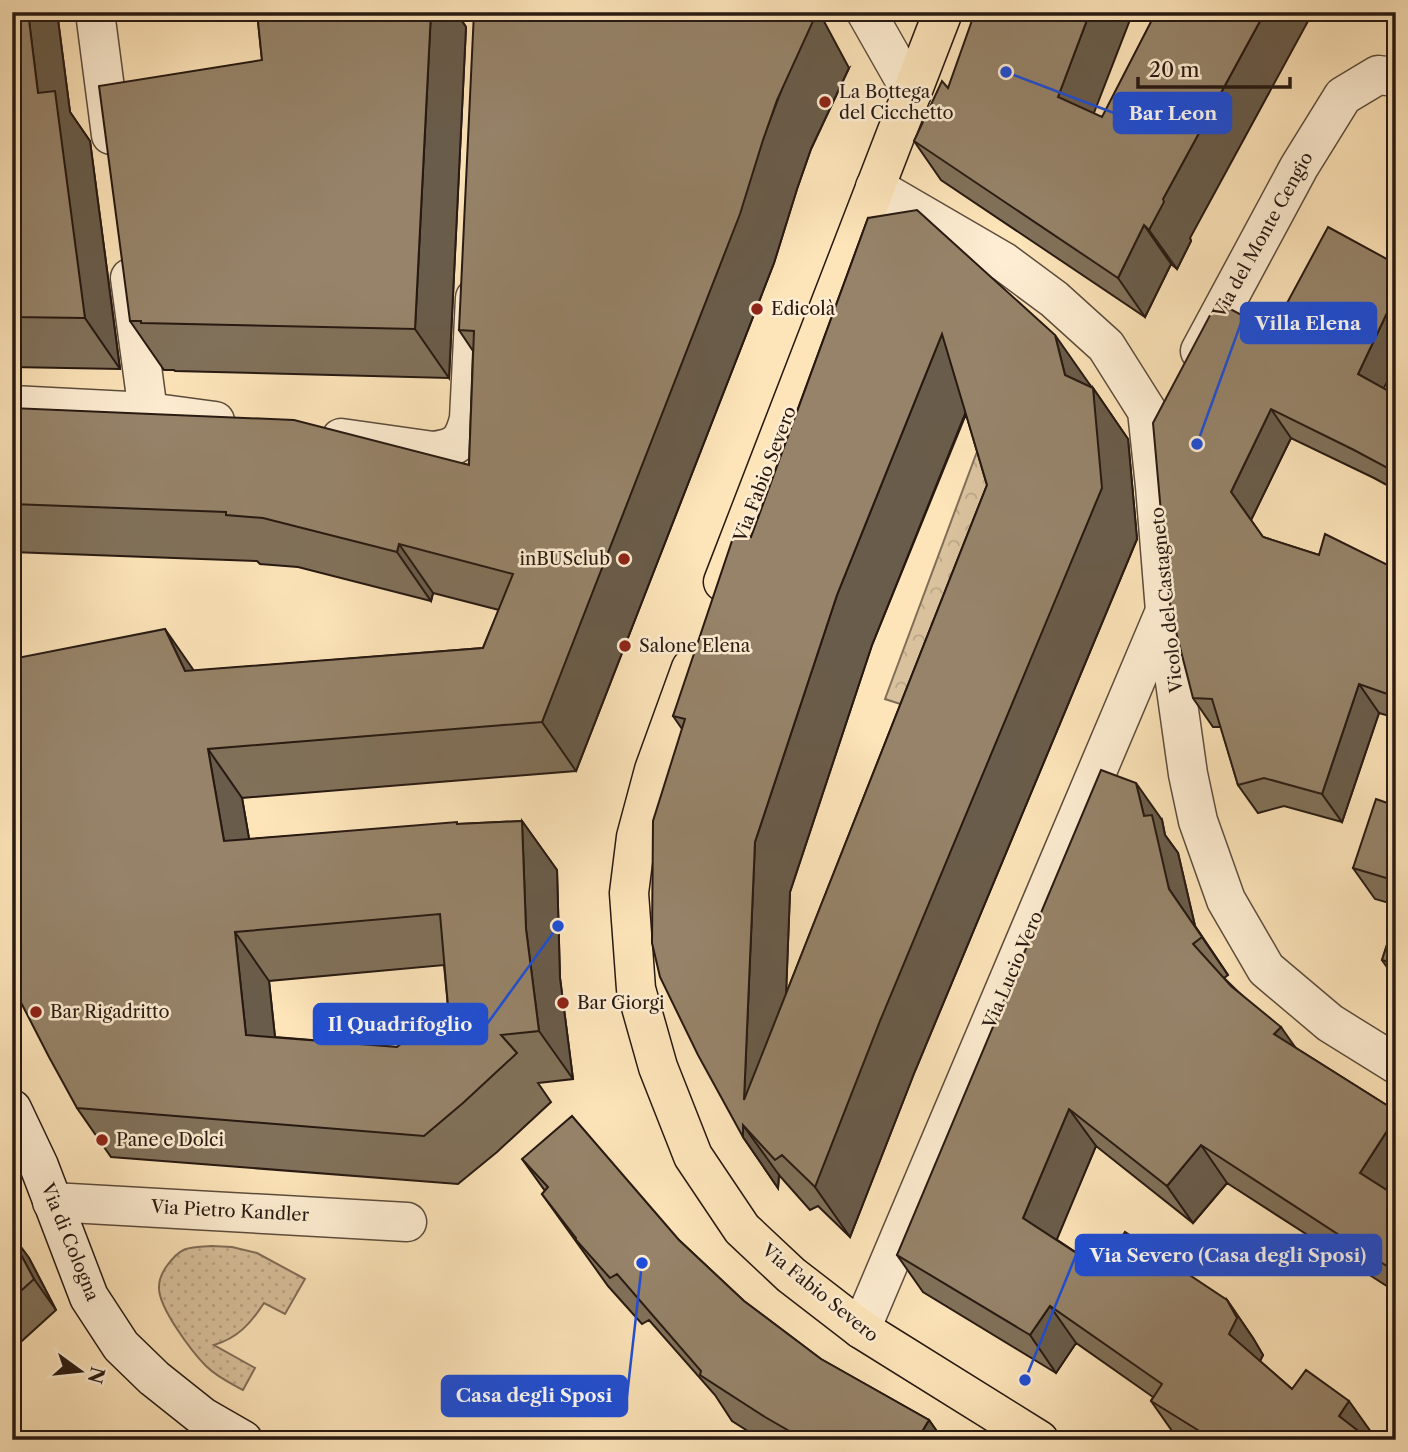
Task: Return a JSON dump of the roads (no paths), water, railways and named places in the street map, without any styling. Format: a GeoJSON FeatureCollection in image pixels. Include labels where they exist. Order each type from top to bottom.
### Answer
{"type":"FeatureCollection","features":[{"type":"Feature","properties":{"kind":"main road","name":"Via Fabio Severo"},"geometry":{"type":"LineString","coordinates":[[943,12],[707,624],[654,770],[636,837],[629,894],[636,989],[658,1067],[694,1156],[742,1229],[791,1275],[861,1329],[1039,1440]]}},
{"type":"Feature","properties":{"kind":"street"},"geometry":{"type":"LineString","coordinates":[[95,12],[116,172]]}},
{"type":"Feature","properties":{"kind":"street"},"geometry":{"type":"LineString","coordinates":[[866,12],[912,93]]}},
{"type":"Feature","properties":{"kind":"street","name":"Via del Monte Cengio"},"geometry":{"type":"LineString","coordinates":[[1170,395],[1298,167],[1343,96],[1378,75],[1396,77]]}},
{"type":"Feature","properties":{"kind":"street","name":"Vicolo del Castagneto"},"geometry":{"type":"LineString","coordinates":[[875,187],[1004,262],[1054,299],[1106,346],[1170,395],[1155,486],[1165,611],[1188,774],[1199,821],[1226,900],[1266,969],[1330,1023],[1396,1064]]}},
{"type":"Feature","properties":{"kind":"street"},"geometry":{"type":"LineString","coordinates":[[125,239],[148,412]]}},
{"type":"Feature","properties":{"kind":"street"},"geometry":{"type":"LineString","coordinates":[[311,434],[433,451],[449,449],[458,444],[466,432],[469,419],[476,270]]}},
{"type":"Feature","properties":{"kind":"street"},"geometry":{"type":"LineString","coordinates":[[12,405],[148,412],[243,425]]}},
{"type":"Feature","properties":{"kind":"street","name":"Via Lucio Vero"},"geometry":{"type":"LineString","coordinates":[[861,1329],[1165,611]]}},
{"type":"Feature","properties":{"kind":"street","name":"Via di Cologna"},"geometry":{"type":"LineString","coordinates":[[12,1108],[26,1165],[52,1202],[89,1297],[121,1346],[154,1378],[203,1417],[243,1440]]}},
{"type":"Feature","properties":{"kind":"street","name":"Via Pietro Kandler"},"geometry":{"type":"LineString","coordinates":[[52,1202],[407,1222]]}},
{"type":"Feature","properties":{"kind":"place","name":"Bar Leon"},"geometry":{"type":"Point","coordinates":[1006,72]}},
{"type":"Feature","properties":{"kind":"place","name":"La Bottega del Cicchetto"},"geometry":{"type":"Point","coordinates":[825,102]}},
{"type":"Feature","properties":{"kind":"place","name":"Edicolà"},"geometry":{"type":"Point","coordinates":[757,309]}},
{"type":"Feature","properties":{"kind":"place","name":"Villa Elena"},"geometry":{"type":"Point","coordinates":[1197,444]}},
{"type":"Feature","properties":{"kind":"place","name":"inBUSclub"},"geometry":{"type":"Point","coordinates":[624,559]}},
{"type":"Feature","properties":{"kind":"place","name":"Salone Elena"},"geometry":{"type":"Point","coordinates":[625,646]}},
{"type":"Feature","properties":{"kind":"place","name":"Il Quadrifoglio"},"geometry":{"type":"Point","coordinates":[558,926]}},
{"type":"Feature","properties":{"kind":"place","name":"Bar Giorgi"},"geometry":{"type":"Point","coordinates":[563,1003]}},
{"type":"Feature","properties":{"kind":"place","name":"Bar Rigadritto"},"geometry":{"type":"Point","coordinates":[36,1012]}},
{"type":"Feature","properties":{"kind":"place","name":"Pane e Dolci"},"geometry":{"type":"Point","coordinates":[102,1140]}},
{"type":"Feature","properties":{"kind":"place","name":"Casa degli Sposi"},"geometry":{"type":"Point","coordinates":[642,1263]}},
{"type":"Feature","properties":{"kind":"place","name":"Via Severo (Casa degli Sposi)"},"geometry":{"type":"Point","coordinates":[1025,1380]}}]}
